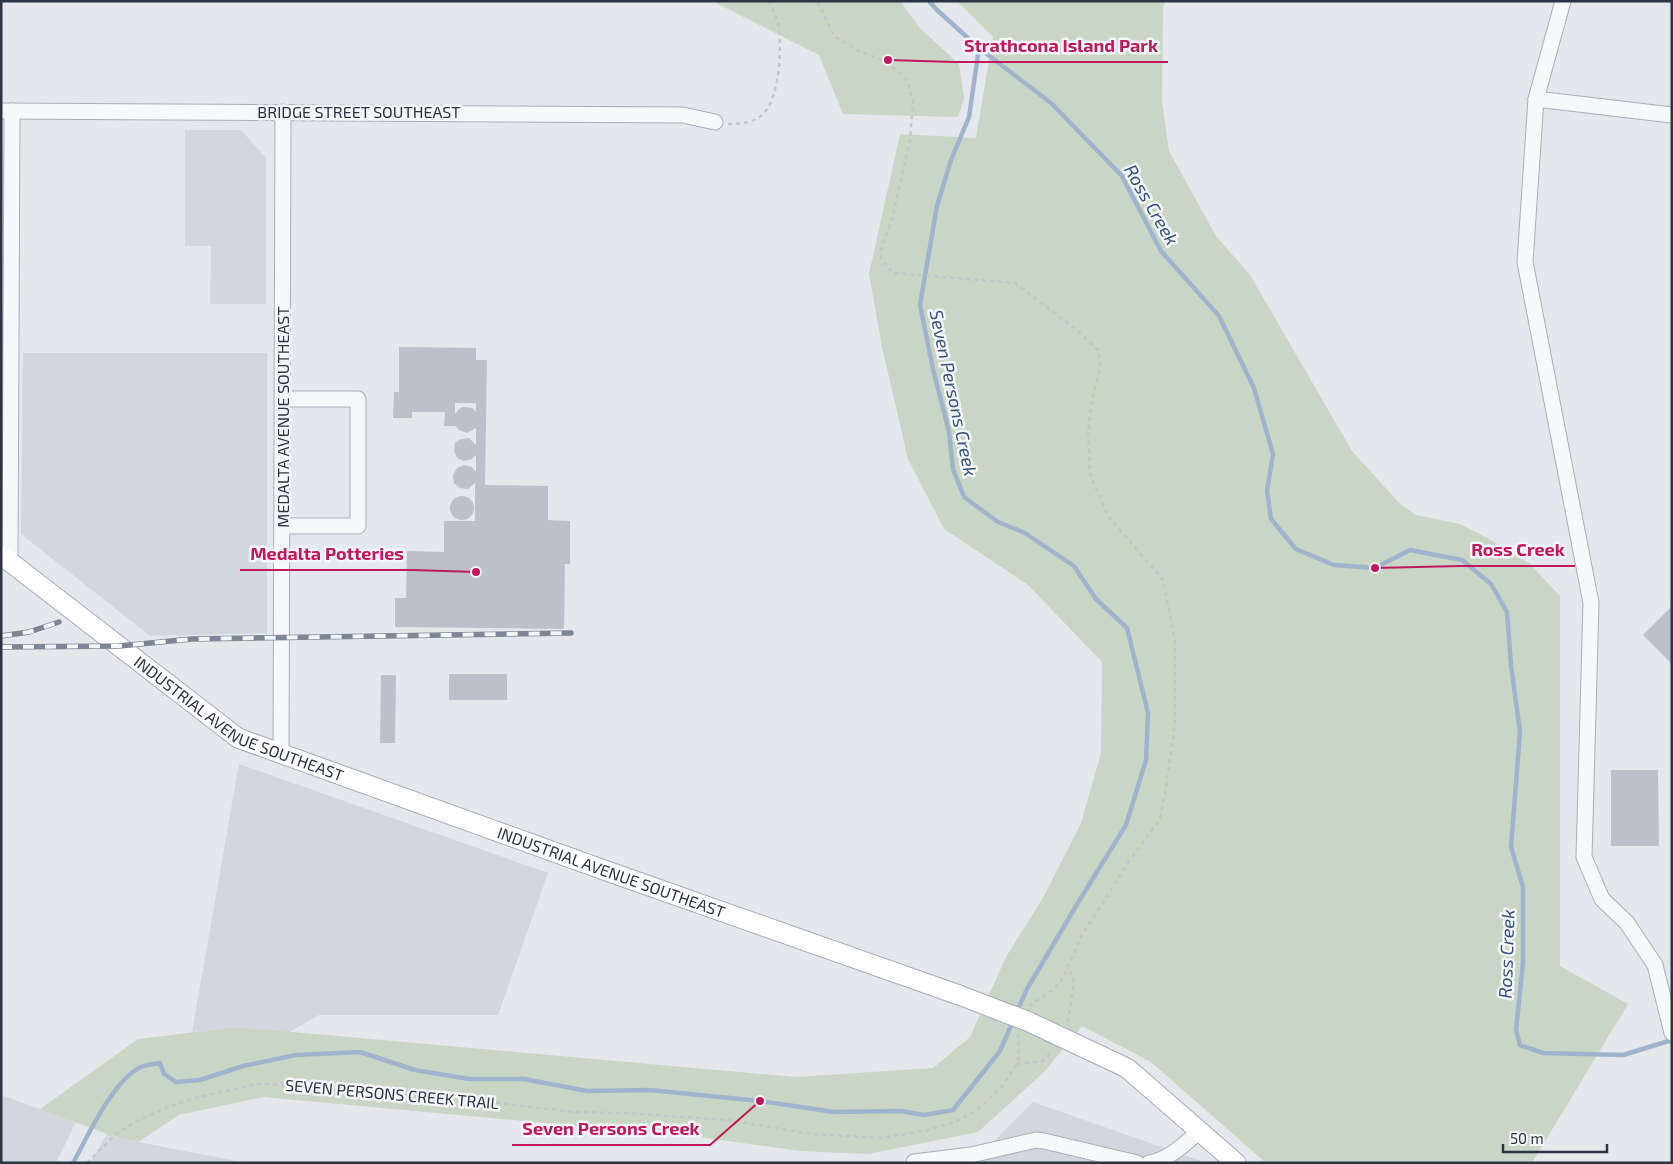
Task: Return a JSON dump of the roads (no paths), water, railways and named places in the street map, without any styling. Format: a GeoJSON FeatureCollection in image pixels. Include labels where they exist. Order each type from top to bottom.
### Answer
{"type":"FeatureCollection","features":[{"type":"Feature","properties":{"kind":"main road","name":"INDUSTRIAL AVENUE SOUTHEAST"},"geometry":{"type":"LineString","coordinates":[[6,558],[238,738],[959,995],[1024,1021],[1126,1068],[1236,1163]]}},
{"type":"Feature","properties":{"kind":"street"},"geometry":{"type":"LineString","coordinates":[[1563,1],[1536,99],[1525,262],[1591,604],[1584,857],[1602,899],[1627,923],[1655,965],[1670,1026]]}},
{"type":"Feature","properties":{"kind":"street"},"geometry":{"type":"LineString","coordinates":[[1536,99],[1672,115]]}},
{"type":"Feature","properties":{"kind":"street"},"geometry":{"type":"LineString","coordinates":[[6,111],[6,558]]}},
{"type":"Feature","properties":{"kind":"street","name":"BRIDGE STREET SOUTHEAST"},"geometry":{"type":"LineString","coordinates":[[6,111],[683,115],[715,122]]}},
{"type":"Feature","properties":{"kind":"street","name":"MEDALTA AVENUE SOUTHEAST"},"geometry":{"type":"LineString","coordinates":[[281,753],[283,112]]}},
{"type":"Feature","properties":{"kind":"street"},"geometry":{"type":"LineString","coordinates":[[282,399],[358,399],[358,526],[282,526]]}},
{"type":"Feature","properties":{"kind":"street"},"geometry":{"type":"LineString","coordinates":[[1149,1163],[1169,1156],[1200,1131]]}},
{"type":"Feature","properties":{"kind":"street"},"geometry":{"type":"LineString","coordinates":[[914,1162],[971,1155],[1036,1140],[1114,1160],[1137,1163]]}},
{"type":"Feature","properties":{"kind":"waterway","name":"Ross Creek"},"geometry":{"type":"LineString","coordinates":[[929,1],[979,48],[1051,103],[1122,176],[1161,251],[1219,316],[1254,388],[1273,454],[1267,491],[1271,519],[1296,549],[1334,565],[1375,568],[1410,550],[1462,560],[1491,584],[1507,612],[1511,665],[1520,732],[1511,847],[1523,887],[1523,963],[1516,1030],[1520,1045],[1543,1053],[1623,1055],[1672,1040]]}},
{"type":"Feature","properties":{"kind":"waterway","name":"Seven Persons Creek"},"geometry":{"type":"LineString","coordinates":[[979,48],[969,117],[951,160],[937,206],[920,305],[933,369],[949,432],[953,469],[964,497],[998,522],[1025,533],[1074,566],[1096,599],[1127,628],[1148,713],[1146,760],[1126,825],[1027,989],[1017,1011]]}},
{"type":"Feature","properties":{"kind":"waterway","name":"Seven Persons Creek"},"geometry":{"type":"LineString","coordinates":[[73,1163],[102,1110],[121,1084],[141,1067],[160,1063],[164,1074],[176,1082],[200,1080],[243,1066],[296,1055],[360,1052],[415,1070],[469,1079],[524,1079],[587,1091],[650,1090],[760,1101],[834,1112],[901,1111],[924,1115],[953,1110],[1000,1051],[1013,1021]]}},
{"type":"Feature","properties":{"kind":"railway"},"geometry":{"type":"LineString","coordinates":[[1,636],[29,632],[59,622]]}},
{"type":"Feature","properties":{"kind":"railway"},"geometry":{"type":"LineString","coordinates":[[1,647],[119,646],[192,639],[571,633]]}},
{"type":"Feature","properties":{"kind":"place","name":"Strathcona Island Park"},"geometry":{"type":"Point","coordinates":[888,60]}},
{"type":"Feature","properties":{"kind":"place","name":"Ross Creek"},"geometry":{"type":"Point","coordinates":[1375,568]}},
{"type":"Feature","properties":{"kind":"place","name":"Medalta Potteries"},"geometry":{"type":"Point","coordinates":[476,572]}},
{"type":"Feature","properties":{"kind":"place","name":"Seven Persons Creek"},"geometry":{"type":"Point","coordinates":[760,1101]}}]}
